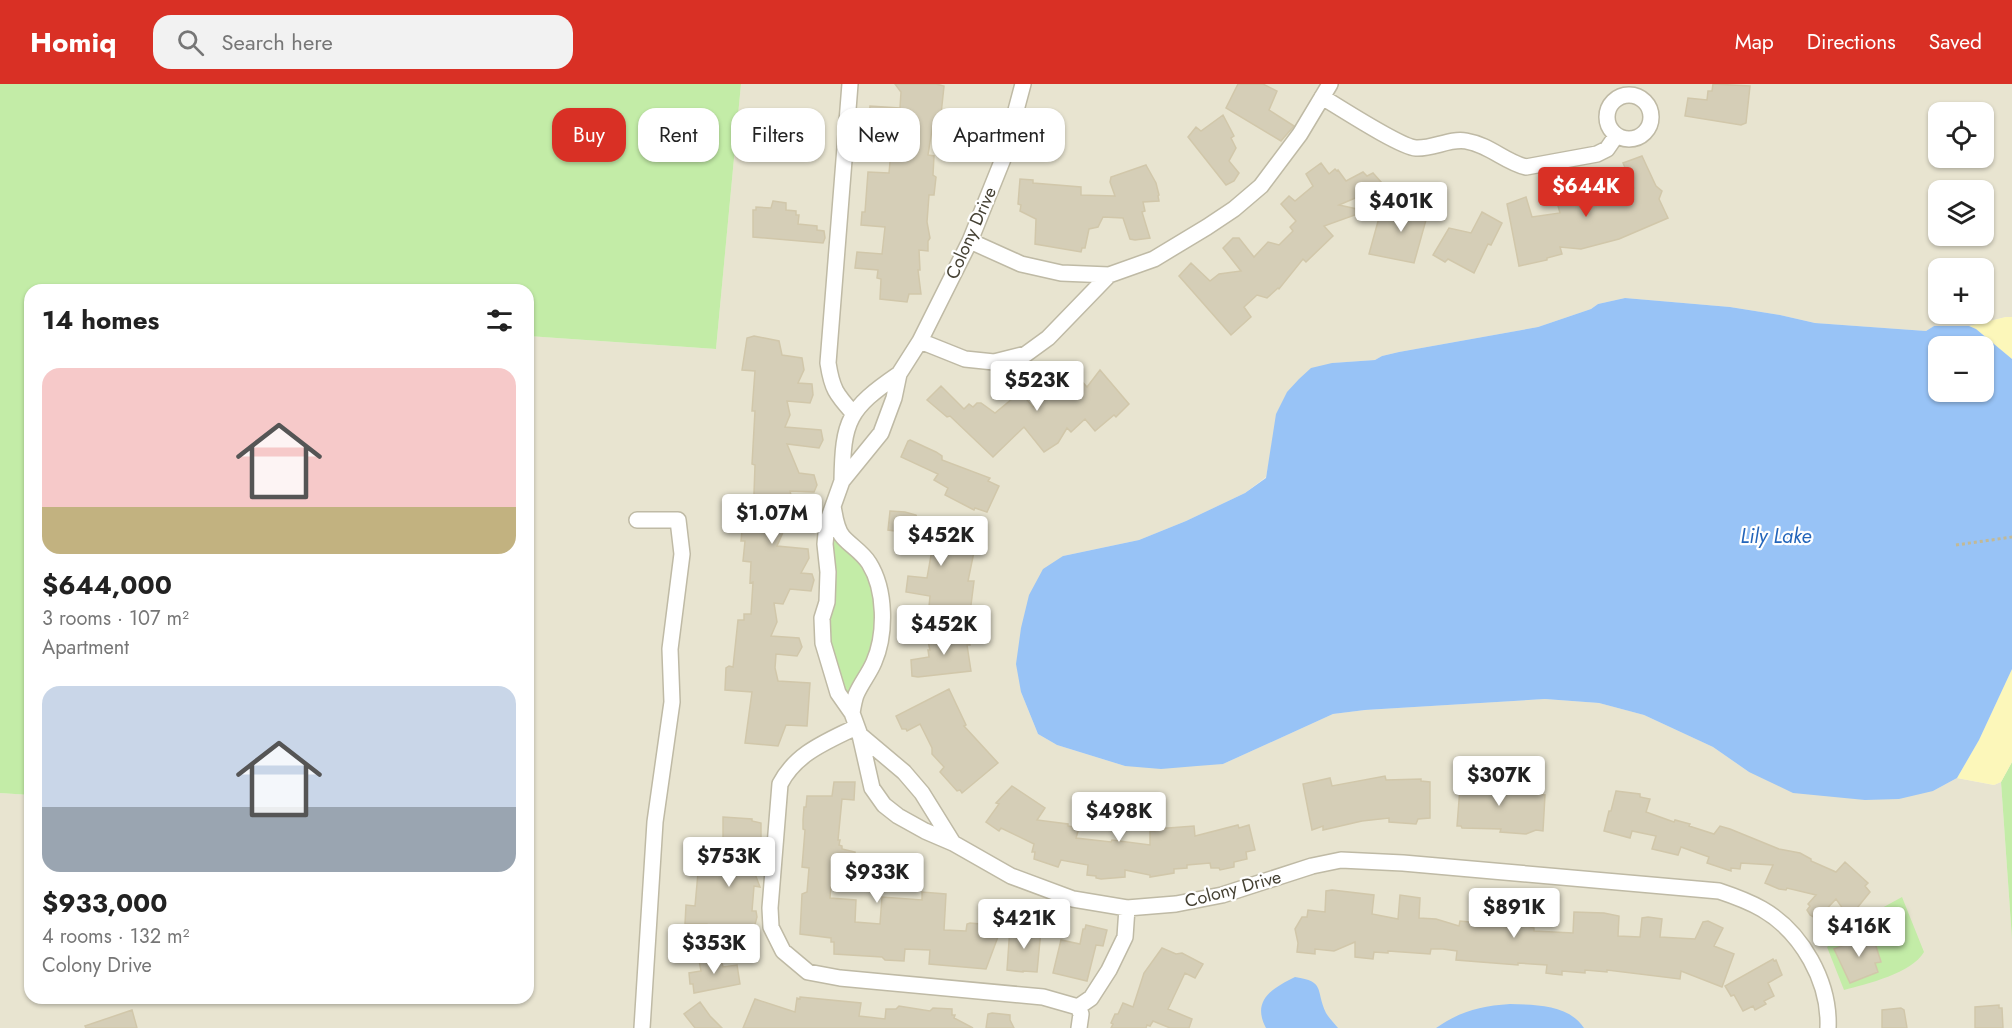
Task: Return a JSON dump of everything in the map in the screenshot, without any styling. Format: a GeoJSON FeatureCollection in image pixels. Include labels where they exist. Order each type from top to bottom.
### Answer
{"type":"FeatureCollection","features":[{"type":"Feature","properties":{"kind":"street"},"geometry":{"type":"LineString","coordinates":[[850,84],[828,363],[831,384],[853,413]]}},
{"type":"Feature","properties":{"kind":"street","name":"Colony Drive"},"geometry":{"type":"LineString","coordinates":[[1023,84],[1003,159],[970,241],[920,341],[899,374],[894,398],[881,433],[842,481],[827,523],[825,544],[828,572],[826,602],[822,618],[823,643],[838,693],[856,725],[872,788],[884,805],[898,816],[953,843],[1011,876],[1073,899],[1127,908],[1176,904],[1222,895],[1312,866],[1341,860],[1403,863],[1719,891],[1748,901],[1764,910],[1801,945],[1816,969],[1824,990],[1829,1012],[1828,1028]]}},
{"type":"Feature","properties":{"kind":"street"},"geometry":{"type":"LineString","coordinates":[[970,241],[1021,264],[1061,273],[1109,275],[1154,259],[1216,221],[1261,186],[1300,134],[1326,90],[1398,142],[1413,148],[1463,140],[1493,150],[1515,164],[1526,166],[1597,154],[1607,148],[1616,136]]}},
{"type":"Feature","properties":{"kind":"street"},"geometry":{"type":"LineString","coordinates":[[1638,90],[1649,108],[1651,122],[1648,129],[1643,135],[1630,140],[1616,136],[1608,124],[1608,109],[1618,98],[1638,90]]}},
{"type":"Feature","properties":{"kind":"street"},"geometry":{"type":"LineString","coordinates":[[920,341],[965,359],[994,362],[1026,354],[1048,338],[1109,275]]}},
{"type":"Feature","properties":{"kind":"street","name":"Colony Drive"},"geometry":{"type":"LineString","coordinates":[[842,481],[845,432],[853,413],[871,393],[899,374]]}},
{"type":"Feature","properties":{"kind":"street"},"geometry":{"type":"LineString","coordinates":[[832,506],[842,536],[862,554],[870,565],[881,597],[880,644],[875,662],[856,694],[856,725],[916,786],[953,843]]}},
{"type":"Feature","properties":{"kind":"street"},"geometry":{"type":"LineString","coordinates":[[637,520],[678,520],[682,554],[670,649],[672,702],[655,822],[642,1028]]}},
{"type":"Feature","properties":{"kind":"street"},"geometry":{"type":"LineString","coordinates":[[856,725],[806,753],[787,770],[780,784],[770,908],[771,927],[781,954],[808,972],[840,978],[1043,997],[1078,1007]]}},
{"type":"Feature","properties":{"kind":"street"},"geometry":{"type":"LineString","coordinates":[[1078,1007],[1091,998],[1125,937],[1127,908]]}},
{"type":"Feature","properties":{"kind":"street"},"geometry":{"type":"LineString","coordinates":[[1078,1007],[1081,1014],[1079,1028]]}},
{"type":"Feature","properties":{"kind":"path"},"geometry":{"type":"LineString","coordinates":[[1956,545],[2012,537]]}},
{"type":"Feature","properties":{"kind":"shaded area"},"geometry":{"type":"Polygon","coordinates":[[[741,84],[2012,84],[2012,317],[1994,320],[1994,258],[1928,258],[1928,324],[1977,324],[1934,326],[1926,331],[1815,323],[1730,307],[1625,298],[1598,304],[1591,309],[1538,327],[1399,352],[1375,360],[1332,363],[1269,462],[1266,477],[1245,493],[1139,540],[1063,556],[1021,692],[1038,734],[1057,745],[1125,766],[1223,764],[1333,714],[1545,699],[1599,703],[1644,715],[1713,747],[1749,772],[1933,791],[1957,778],[1994,785],[2001,782],[2012,939],[2012,1028],[0,1028],[0,793],[24,795],[24,1004],[534,1004],[534,336],[716,349],[734,162],[825,162],[825,108],[739,108],[741,84]]]}},
{"type":"Feature","properties":{"kind":"green space"},"geometry":{"type":"Polygon","coordinates":[[[0,84],[741,84],[739,108],[731,108],[731,162],[734,162],[716,349],[534,336],[534,284],[24,284],[24,795],[0,793],[0,84]]]}},
{"type":"Feature","properties":{"kind":"green space"},"geometry":{"type":"Polygon","coordinates":[[[834,536],[864,565],[876,594],[876,640],[853,692],[848,693],[843,692],[827,631],[829,541],[834,536]]]}},
{"type":"Feature","properties":{"kind":"green space"},"geometry":{"type":"Polygon","coordinates":[[[2012,762],[2012,939],[2001,782],[2012,762]]]}},
{"type":"Feature","properties":{"kind":"green space"},"geometry":{"type":"Polygon","coordinates":[[[1902,897],[1924,952],[1910,966],[1899,972],[1844,990],[1827,947],[1860,920],[1902,897]]]}},
{"type":"Feature","properties":{"kind":"sand"},"geometry":{"type":"Polygon","coordinates":[[[2012,317],[2012,359],[1994,344],[1994,336],[1984,336],[1969,326],[1994,324],[1994,320],[2012,317]]]}},
{"type":"Feature","properties":{"kind":"sand"},"geometry":{"type":"Polygon","coordinates":[[[2012,669],[2012,762],[2001,782],[1994,785],[1957,778],[1979,740],[2012,669]]]}},
{"type":"Feature","properties":{"kind":"water","name":"Lily Lake"},"geometry":{"type":"Polygon","coordinates":[[[1625,298],[1730,307],[1815,323],[1926,331],[1934,326],[1969,326],[1976,329],[1984,336],[1928,336],[1928,402],[1994,402],[1994,344],[2012,359],[2012,669],[1979,740],[1957,778],[1933,791],[1899,799],[1865,800],[1793,793],[1749,772],[1713,747],[1644,715],[1599,703],[1545,699],[1333,714],[1223,764],[1161,769],[1125,766],[1057,745],[1038,734],[1021,692],[1016,664],[1029,595],[1043,569],[1063,556],[1139,540],[1186,521],[1245,493],[1266,478],[1276,414],[1287,392],[1311,368],[1332,363],[1375,360],[1399,352],[1538,327],[1591,309],[1598,304],[1625,298]]]}},
{"type":"Feature","properties":{"kind":"water"},"geometry":{"type":"Polygon","coordinates":[[[1295,977],[1316,984],[1326,1013],[1338,1028],[1266,1028],[1261,1010],[1263,1002],[1272,991],[1295,977]]]}},
{"type":"Feature","properties":{"kind":"water"},"geometry":{"type":"Polygon","coordinates":[[[1510,1004],[1551,1007],[1569,1014],[1584,1028],[1436,1028],[1471,1010],[1510,1004]]]}},
{"type":"Feature","properties":{"kind":"building"},"geometry":{"type":"Polygon","coordinates":[[[895,84],[944,86],[942,108],[932,108],[932,129],[928,155],[932,156],[933,175],[936,177],[934,195],[929,195],[928,251],[919,250],[920,270],[918,270],[921,294],[909,294],[907,302],[880,299],[881,279],[877,278],[878,270],[855,268],[857,252],[882,254],[885,227],[861,225],[862,212],[865,212],[868,172],[889,173],[890,162],[920,162],[920,108],[900,108],[901,92],[895,84]]]}},
{"type":"Feature","properties":{"kind":"building"},"geometry":{"type":"Polygon","coordinates":[[[1238,84],[1263,84],[1277,91],[1269,110],[1294,126],[1281,141],[1226,108],[1238,84]]]}},
{"type":"Feature","properties":{"kind":"building"},"geometry":{"type":"Polygon","coordinates":[[[1713,84],[1750,86],[1746,123],[1741,125],[1685,116],[1688,98],[1707,100],[1708,91],[1712,91],[1713,84]]]}},
{"type":"Feature","properties":{"kind":"building"},"geometry":{"type":"Polygon","coordinates":[[[870,106],[900,108],[870,108],[870,106]]]}},
{"type":"Feature","properties":{"kind":"building"},"geometry":{"type":"Polygon","coordinates":[[[1223,115],[1234,136],[1231,138],[1236,148],[1229,161],[1239,173],[1234,181],[1226,185],[1188,137],[1196,127],[1201,131],[1223,115]]]}},
{"type":"Feature","properties":{"kind":"building"},"geometry":{"type":"Polygon","coordinates":[[[1642,156],[1656,186],[1662,191],[1659,199],[1668,218],[1619,239],[1581,249],[1560,247],[1562,254],[1519,266],[1507,204],[1526,197],[1532,217],[1560,213],[1553,188],[1574,184],[1580,207],[1598,200],[1600,202],[1634,188],[1623,163],[1642,156]]]}},
{"type":"Feature","properties":{"kind":"building"},"geometry":{"type":"Polygon","coordinates":[[[1321,163],[1329,174],[1335,169],[1338,170],[1346,181],[1363,172],[1367,176],[1373,173],[1381,182],[1369,192],[1339,205],[1366,211],[1324,226],[1333,236],[1306,262],[1303,259],[1279,289],[1267,298],[1257,295],[1244,307],[1251,317],[1231,335],[1179,276],[1191,263],[1210,281],[1219,274],[1241,271],[1223,248],[1233,238],[1239,238],[1254,257],[1268,242],[1279,245],[1293,231],[1290,227],[1296,221],[1281,204],[1289,196],[1295,201],[1313,186],[1306,174],[1321,163]]]}},
{"type":"Feature","properties":{"kind":"building"},"geometry":{"type":"Polygon","coordinates":[[[1146,165],[1156,183],[1159,195],[1159,201],[1143,202],[1145,211],[1142,212],[1150,238],[1130,239],[1123,218],[1103,217],[1098,227],[1089,229],[1085,248],[1082,248],[1081,252],[1035,244],[1036,219],[1020,211],[1021,205],[1018,204],[1020,179],[1033,180],[1033,183],[1081,187],[1081,195],[1115,196],[1110,182],[1111,177],[1146,165]]]}},
{"type":"Feature","properties":{"kind":"building"},"geometry":{"type":"Polygon","coordinates":[[[1411,198],[1431,202],[1414,263],[1369,254],[1380,214],[1384,213],[1404,221],[1411,198]]]}},
{"type":"Feature","properties":{"kind":"building"},"geometry":{"type":"Polygon","coordinates":[[[773,201],[786,203],[786,210],[796,211],[796,215],[799,215],[798,224],[817,226],[817,230],[824,231],[823,243],[753,237],[753,210],[756,210],[756,207],[771,208],[773,201]]]}},
{"type":"Feature","properties":{"kind":"building"},"geometry":{"type":"Polygon","coordinates":[[[1482,212],[1502,223],[1491,245],[1488,244],[1474,273],[1448,259],[1445,262],[1433,255],[1449,228],[1471,233],[1482,212]]]}},
{"type":"Feature","properties":{"kind":"building"},"geometry":{"type":"Polygon","coordinates":[[[754,336],[779,341],[782,355],[802,358],[804,370],[798,383],[812,384],[813,395],[810,403],[787,401],[790,415],[785,427],[821,430],[823,440],[819,448],[787,444],[799,473],[814,475],[817,485],[814,492],[790,491],[793,504],[790,510],[777,508],[784,530],[777,546],[808,549],[809,558],[801,573],[812,574],[814,580],[811,591],[790,589],[783,604],[774,603],[777,622],[771,636],[799,638],[802,647],[797,656],[776,654],[775,668],[778,681],[810,683],[807,726],[786,725],[778,746],[745,743],[752,692],[725,690],[726,668],[733,667],[738,620],[744,620],[744,614],[751,614],[753,582],[750,583],[751,562],[743,561],[745,541],[741,541],[743,521],[753,522],[755,465],[752,464],[755,411],[752,411],[755,371],[742,370],[747,338],[754,336]]]}},
{"type":"Feature","properties":{"kind":"building"},"geometry":{"type":"Polygon","coordinates":[[[1064,365],[1069,367],[1087,387],[1100,370],[1129,404],[1116,417],[1114,415],[1095,431],[1085,419],[1071,432],[1067,428],[1058,443],[1044,452],[1024,427],[993,457],[950,416],[947,417],[927,400],[941,386],[964,409],[969,404],[973,407],[981,403],[995,413],[1018,394],[1022,394],[1033,407],[1056,385],[1051,378],[1064,365]]]}},
{"type":"Feature","properties":{"kind":"building"},"geometry":{"type":"Polygon","coordinates":[[[910,440],[936,452],[942,456],[942,460],[990,478],[988,481],[999,486],[987,512],[975,508],[974,510],[945,495],[948,488],[934,480],[938,474],[901,457],[910,440]]]}},
{"type":"Feature","properties":{"kind":"building"},"geometry":{"type":"Polygon","coordinates":[[[890,511],[916,515],[919,524],[958,528],[956,537],[976,542],[968,581],[974,581],[969,621],[928,617],[930,596],[906,592],[908,576],[927,578],[932,550],[916,546],[917,534],[888,530],[890,511]]]}},
{"type":"Feature","properties":{"kind":"building"},"geometry":{"type":"Polygon","coordinates":[[[968,631],[970,645],[967,645],[971,671],[912,676],[911,660],[929,657],[927,637],[968,631]]]}},
{"type":"Feature","properties":{"kind":"building"},"geometry":{"type":"Polygon","coordinates":[[[949,689],[966,725],[964,726],[998,763],[962,793],[960,790],[957,791],[940,772],[944,767],[932,754],[932,748],[920,724],[907,731],[902,729],[896,716],[949,689]]]}},
{"type":"Feature","properties":{"kind":"building"},"geometry":{"type":"Polygon","coordinates":[[[1461,775],[1493,777],[1493,780],[1499,781],[1499,788],[1545,795],[1543,831],[1536,830],[1526,834],[1500,832],[1501,829],[1457,826],[1461,775]]]}},
{"type":"Feature","properties":{"kind":"building"},"geometry":{"type":"Polygon","coordinates":[[[1385,776],[1386,780],[1421,779],[1421,781],[1430,782],[1430,818],[1418,819],[1416,824],[1389,822],[1389,818],[1362,821],[1323,830],[1323,826],[1312,830],[1303,784],[1330,778],[1332,786],[1385,776]]]}},
{"type":"Feature","properties":{"kind":"building"},"geometry":{"type":"Polygon","coordinates":[[[834,782],[855,782],[854,800],[842,799],[838,840],[840,840],[839,845],[842,849],[855,852],[854,863],[845,863],[842,872],[832,872],[830,898],[856,900],[855,922],[880,924],[882,897],[922,900],[922,892],[946,894],[944,930],[966,931],[967,924],[970,923],[1002,926],[986,969],[929,964],[930,950],[905,949],[904,961],[834,954],[834,942],[831,942],[831,938],[800,934],[802,894],[807,892],[809,868],[802,867],[804,807],[806,807],[807,796],[832,796],[834,782]]]}},
{"type":"Feature","properties":{"kind":"building"},"geometry":{"type":"Polygon","coordinates":[[[1012,786],[1045,808],[1037,820],[1068,824],[1068,826],[1079,828],[1076,838],[1150,845],[1150,831],[1155,831],[1155,829],[1194,826],[1195,836],[1238,825],[1239,828],[1249,825],[1255,850],[1246,852],[1247,859],[1234,862],[1234,867],[1220,870],[1211,868],[1210,863],[1187,865],[1187,868],[1174,869],[1174,873],[1150,877],[1150,875],[1125,870],[1125,877],[1096,878],[1096,876],[1087,875],[1088,865],[1061,860],[1058,867],[1034,859],[1035,852],[1032,852],[1034,844],[1001,828],[999,831],[986,822],[999,804],[996,803],[1012,786]]]}},
{"type":"Feature","properties":{"kind":"building"},"geometry":{"type":"Polygon","coordinates":[[[1616,791],[1640,794],[1640,797],[1650,799],[1646,812],[1674,822],[1675,820],[1690,824],[1689,826],[1714,834],[1720,826],[1730,829],[1779,849],[1800,853],[1811,861],[1836,872],[1845,862],[1868,883],[1865,886],[1870,892],[1853,913],[1843,909],[1836,899],[1817,919],[1807,910],[1810,906],[1808,904],[1816,895],[1787,888],[1786,890],[1779,889],[1765,883],[1773,865],[1741,863],[1740,869],[1731,868],[1731,871],[1707,863],[1709,857],[1681,847],[1678,855],[1652,849],[1656,836],[1632,831],[1630,838],[1604,831],[1616,791]]]}},
{"type":"Feature","properties":{"kind":"building"},"geometry":{"type":"Polygon","coordinates":[[[723,817],[752,819],[752,821],[761,823],[761,841],[746,840],[745,846],[723,844],[723,817]]]}},
{"type":"Feature","properties":{"kind":"building"},"geometry":{"type":"Polygon","coordinates":[[[745,846],[744,863],[756,864],[755,874],[760,887],[754,886],[752,911],[756,911],[757,917],[751,939],[714,937],[707,935],[707,924],[685,924],[686,905],[695,906],[698,873],[718,875],[719,862],[745,846]]]}},
{"type":"Feature","properties":{"kind":"building"},"geometry":{"type":"Polygon","coordinates":[[[1326,891],[1374,895],[1372,914],[1398,919],[1400,895],[1420,898],[1419,918],[1436,919],[1459,926],[1460,921],[1481,923],[1483,898],[1504,899],[1504,905],[1528,907],[1527,926],[1534,928],[1534,931],[1573,933],[1574,912],[1604,913],[1619,916],[1618,936],[1640,937],[1642,918],[1648,917],[1662,919],[1660,937],[1695,939],[1703,922],[1708,921],[1723,928],[1714,946],[1734,954],[1722,987],[1681,971],[1680,979],[1607,970],[1607,972],[1585,970],[1585,973],[1562,971],[1562,975],[1546,973],[1547,965],[1456,960],[1457,951],[1443,949],[1431,949],[1430,954],[1374,952],[1373,959],[1355,957],[1355,942],[1334,951],[1315,949],[1315,954],[1297,952],[1295,929],[1302,917],[1307,917],[1308,910],[1325,912],[1326,891]]]}},
{"type":"Feature","properties":{"kind":"building"},"geometry":{"type":"Polygon","coordinates":[[[1086,925],[1107,930],[1103,946],[1096,945],[1087,981],[1053,973],[1061,940],[1080,944],[1086,925]]]}},
{"type":"Feature","properties":{"kind":"building"},"geometry":{"type":"Polygon","coordinates":[[[1010,927],[1041,930],[1037,972],[1007,970],[1010,927]]]}},
{"type":"Feature","properties":{"kind":"building"},"geometry":{"type":"Polygon","coordinates":[[[1870,935],[1873,937],[1881,962],[1875,963],[1878,972],[1850,983],[1834,949],[1870,935]]]}},
{"type":"Feature","properties":{"kind":"building"},"geometry":{"type":"Polygon","coordinates":[[[1162,948],[1176,954],[1182,953],[1203,964],[1195,978],[1185,973],[1168,1009],[1192,1019],[1189,1028],[1170,1028],[1153,1021],[1146,1028],[1111,1028],[1115,1014],[1118,1014],[1123,1003],[1133,1007],[1144,973],[1162,948]]]}},
{"type":"Feature","properties":{"kind":"building"},"geometry":{"type":"Polygon","coordinates":[[[720,955],[723,967],[737,965],[740,984],[694,993],[689,973],[701,971],[699,960],[720,955]]]}},
{"type":"Feature","properties":{"kind":"building"},"geometry":{"type":"Polygon","coordinates":[[[1773,959],[1776,960],[1782,975],[1768,983],[1774,996],[1764,1001],[1766,1004],[1755,1010],[1753,1006],[1743,1011],[1734,995],[1731,996],[1725,986],[1773,959]]]}},
{"type":"Feature","properties":{"kind":"building"},"geometry":{"type":"Polygon","coordinates":[[[800,997],[861,1003],[859,1016],[885,1019],[886,1009],[896,1009],[899,1006],[930,1011],[933,1008],[952,1009],[954,1018],[973,1028],[743,1028],[755,999],[795,1012],[797,998],[800,999],[800,997]]]}},
{"type":"Feature","properties":{"kind":"building"},"geometry":{"type":"Polygon","coordinates":[[[700,1002],[722,1028],[695,1028],[684,1014],[700,1002]]]}},
{"type":"Feature","properties":{"kind":"building"},"geometry":{"type":"Polygon","coordinates":[[[1999,1005],[1999,1008],[2002,1008],[2003,1028],[1975,1028],[1975,1007],[1999,1005]]]}},
{"type":"Feature","properties":{"kind":"building"},"geometry":{"type":"Polygon","coordinates":[[[1901,1008],[1904,1010],[1907,1028],[1882,1028],[1882,1010],[1901,1008]]]}},
{"type":"Feature","properties":{"kind":"building"},"geometry":{"type":"Polygon","coordinates":[[[132,1010],[137,1028],[86,1028],[85,1026],[132,1010]]]}},
{"type":"Feature","properties":{"kind":"building"},"geometry":{"type":"Polygon","coordinates":[[[988,1014],[1010,1015],[1014,1028],[986,1028],[988,1014]]]}}]}
